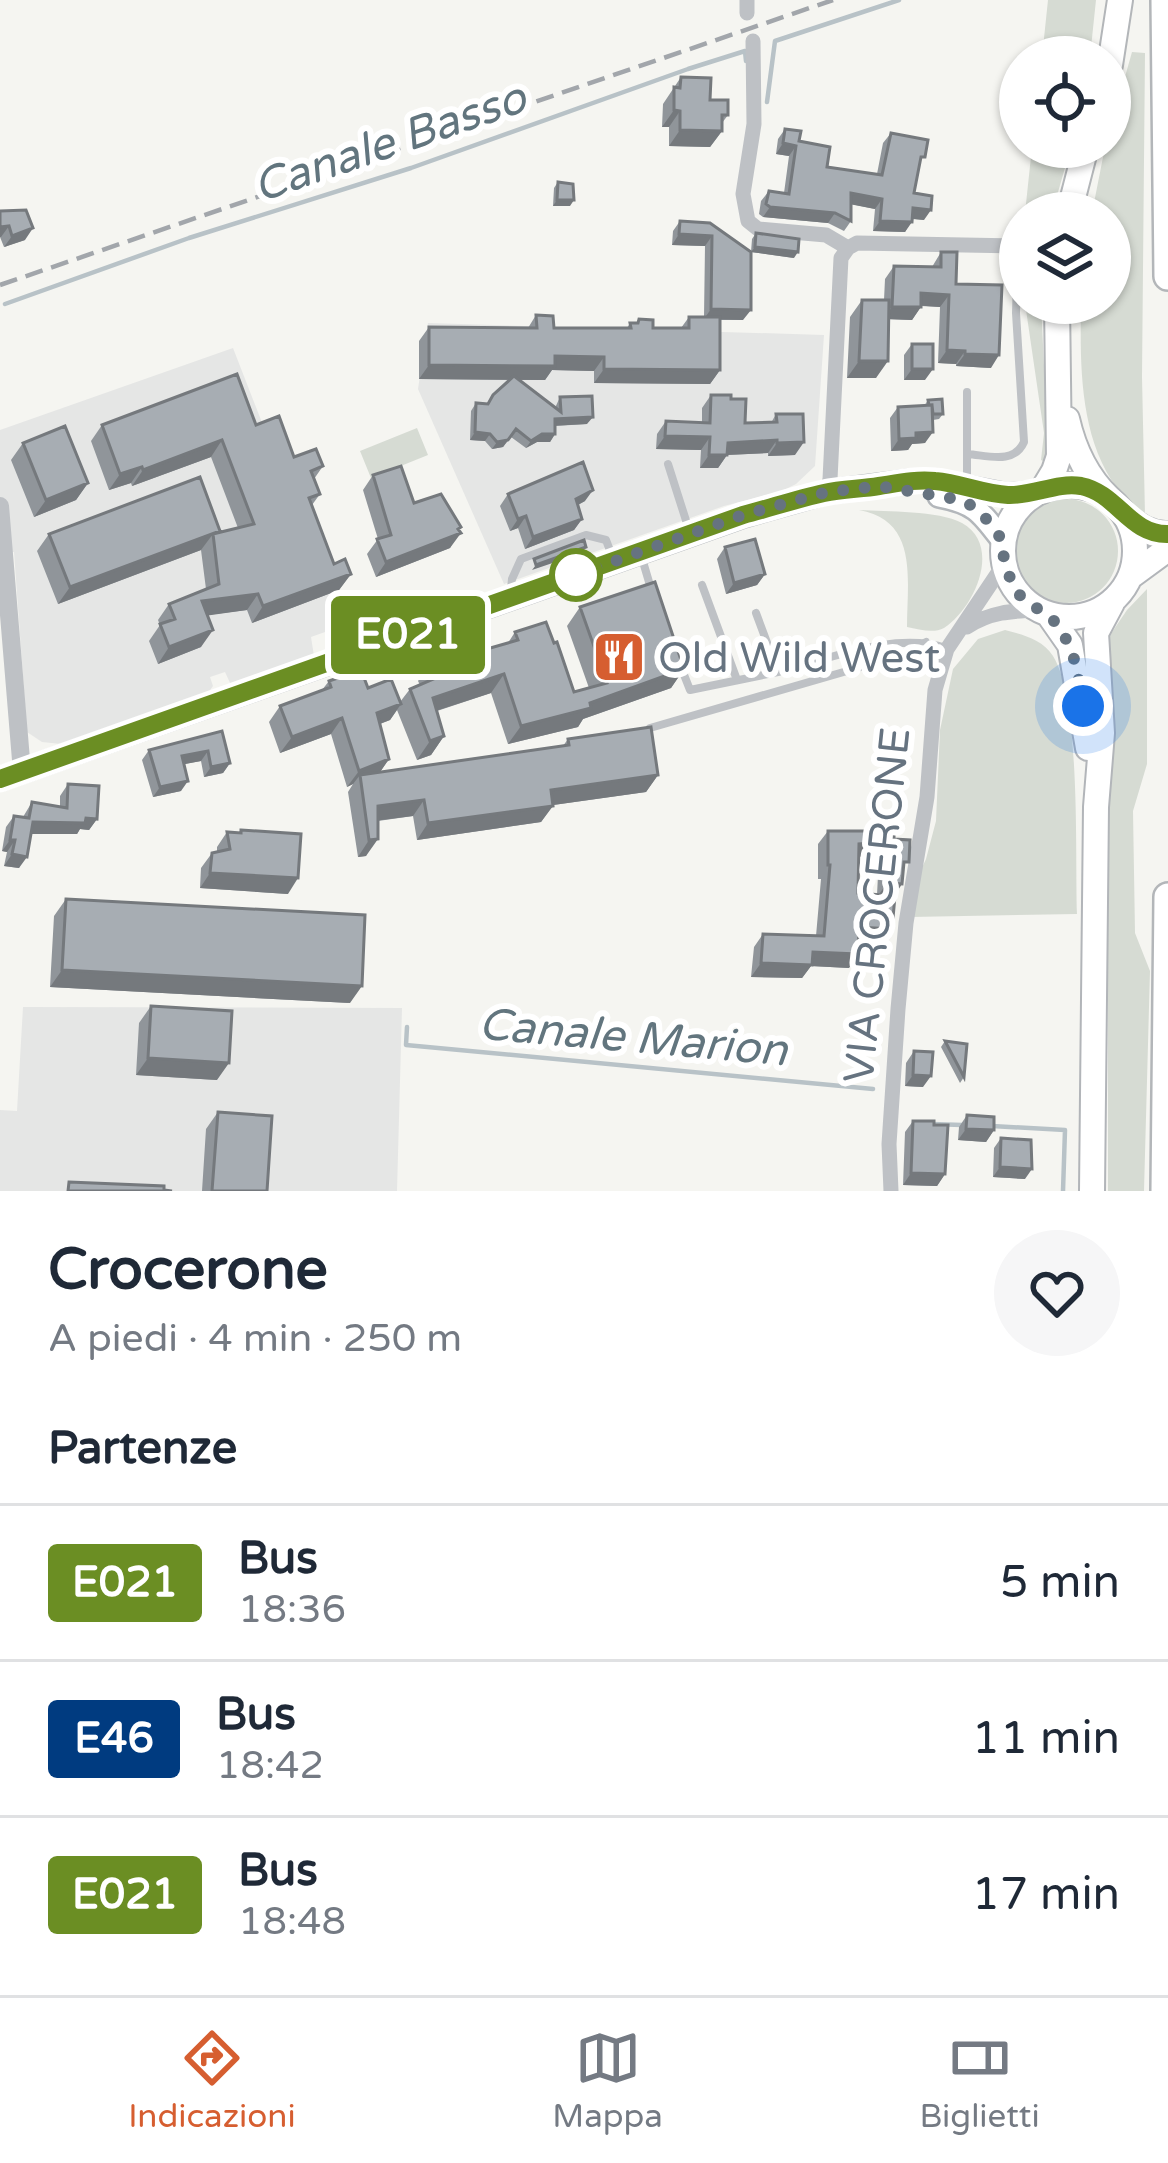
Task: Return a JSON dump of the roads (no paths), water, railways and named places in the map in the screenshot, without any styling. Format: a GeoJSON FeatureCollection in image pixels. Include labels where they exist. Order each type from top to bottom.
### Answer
{"type":"FeatureCollection","features":[{"type":"Feature","properties":{"kind":"highway"},"geometry":{"type":"LineString","coordinates":[[1165,0],[1168,277]]}},
{"type":"Feature","properties":{"kind":"highway"},"geometry":{"type":"LineString","coordinates":[[1165,1191],[1168,897]]}},
{"type":"Feature","properties":{"kind":"main road"},"geometry":{"type":"LineString","coordinates":[[1114,36],[1120,0]]}},
{"type":"Feature","properties":{"kind":"main road"},"geometry":{"type":"LineString","coordinates":[[1003,553],[1014,513],[1039,492],[1059,456],[1058,324]]}},
{"type":"Feature","properties":{"kind":"main road"},"geometry":{"type":"LineString","coordinates":[[1060,382],[1078,455],[1092,481],[1136,519]]}},
{"type":"Feature","properties":{"kind":"main road"},"geometry":{"type":"LineString","coordinates":[[0,779],[743,515],[827,492],[912,481],[1006,495],[1076,485],[1093,489],[1136,519]]}},
{"type":"Feature","properties":{"kind":"main road"},"geometry":{"type":"LineString","coordinates":[[873,487],[971,504],[980,511],[1003,553],[1016,591],[1044,613],[1070,645],[1096,807]]}},
{"type":"Feature","properties":{"kind":"main road"},"geometry":{"type":"LineString","coordinates":[[1136,519],[1137,571]]}},
{"type":"Feature","properties":{"kind":"main road"},"geometry":{"type":"LineString","coordinates":[[1092,1191],[1096,807],[1102,733],[1096,634],[1137,571],[1168,549]]}},
{"type":"Feature","properties":{"kind":"main road"},"geometry":{"type":"LineString","coordinates":[[1044,613],[1071,618],[1112,603]]}},
{"type":"Feature","properties":{"kind":"street"},"geometry":{"type":"LineString","coordinates":[[753,41],[754,124],[743,194],[748,221],[758,229],[826,235],[848,248]]}},
{"type":"Feature","properties":{"kind":"street"},"geometry":{"type":"LineString","coordinates":[[827,492],[841,257],[857,243],[999,246]]}},
{"type":"Feature","properties":{"kind":"street"},"geometry":{"type":"LineString","coordinates":[[0,506],[22,772]]}},
{"type":"Feature","properties":{"kind":"street","name":"VIA CROCERONE"},"geometry":{"type":"LineString","coordinates":[[891,1191],[890,1144],[906,923],[927,797],[935,690],[947,649],[1003,553]]}},
{"type":"Feature","properties":{"kind":"street"},"geometry":{"type":"LineString","coordinates":[[960,632],[983,616],[1044,613]]}},
{"type":"Feature","properties":{"kind":"lane"},"geometry":{"type":"LineString","coordinates":[[968,454],[1009,458],[1018,454],[1024,442],[1017,324]]}},
{"type":"Feature","properties":{"kind":"lane"},"geometry":{"type":"LineString","coordinates":[[966,487],[967,392]]}},
{"type":"Feature","properties":{"kind":"lane"},"geometry":{"type":"LineString","coordinates":[[668,464],[691,534]]}},
{"type":"Feature","properties":{"kind":"lane"},"geometry":{"type":"LineString","coordinates":[[510,598],[521,559],[586,535],[606,541],[615,562]]}},
{"type":"Feature","properties":{"kind":"lane"},"geometry":{"type":"LineString","coordinates":[[640,554],[660,611]]}},
{"type":"Feature","properties":{"kind":"lane"},"geometry":{"type":"LineString","coordinates":[[702,585],[737,680]]}},
{"type":"Feature","properties":{"kind":"lane"},"geometry":{"type":"LineString","coordinates":[[756,614],[778,672]]}},
{"type":"Feature","properties":{"kind":"lane"},"geometry":{"type":"LineString","coordinates":[[675,651],[690,691],[892,643],[926,642],[947,649]]}},
{"type":"Feature","properties":{"kind":"lane"},"geometry":{"type":"LineString","coordinates":[[650,728],[892,658],[926,642]]}},
{"type":"Feature","properties":{"kind":"waterway","name":"Canale Basso"},"geometry":{"type":"LineString","coordinates":[[767,102],[775,41],[899,0]]}},
{"type":"Feature","properties":{"kind":"waterway","name":"Canale Basso"},"geometry":{"type":"LineString","coordinates":[[5,304],[688,69],[745,51],[746,61]]}},
{"type":"Feature","properties":{"kind":"waterway","name":"Canale Marion"},"geometry":{"type":"LineString","coordinates":[[407,1027],[406,1045],[873,1089]]}},
{"type":"Feature","properties":{"kind":"waterway","name":"Canale Marion"},"geometry":{"type":"LineString","coordinates":[[932,1124],[962,1125]]}},
{"type":"Feature","properties":{"kind":"waterway","name":"Canale Marion"},"geometry":{"type":"LineString","coordinates":[[992,1126],[1065,1130],[1063,1191]]}},
{"type":"Feature","properties":{"kind":"railway"},"geometry":{"type":"LineString","coordinates":[[0,285],[833,0]]}},
{"type":"Feature","properties":{"kind":"place","name":"Old Wild West"},"geometry":{"type":"Point","coordinates":[619,657]}}]}
